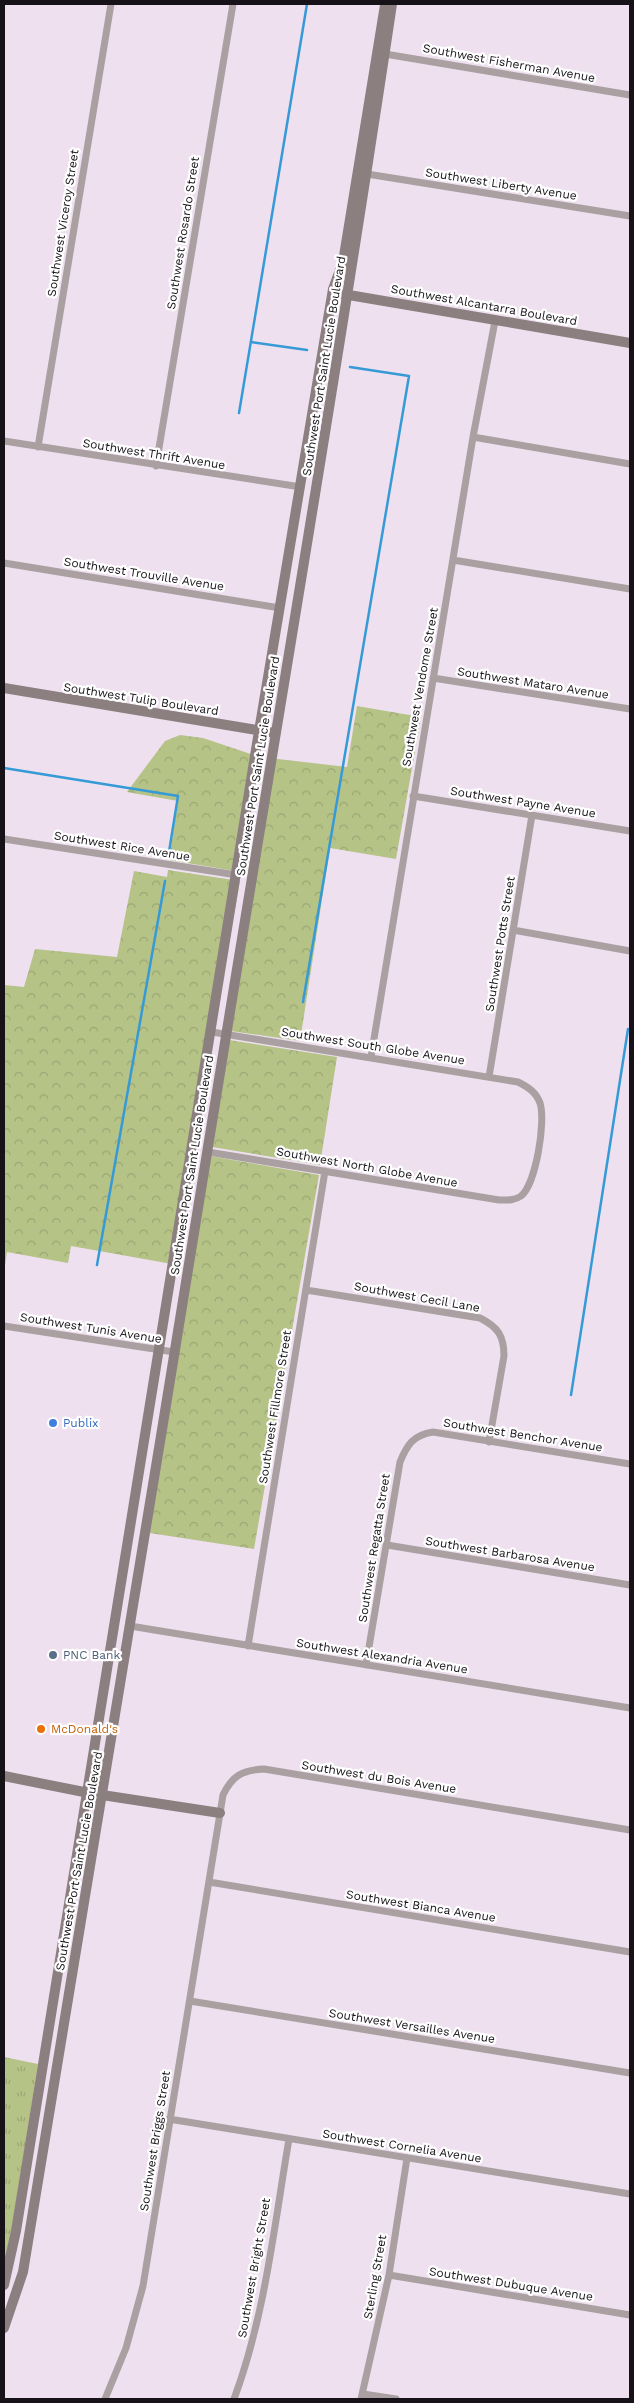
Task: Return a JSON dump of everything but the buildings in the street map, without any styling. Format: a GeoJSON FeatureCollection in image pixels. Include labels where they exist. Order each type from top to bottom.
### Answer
{"type":"FeatureCollection","features":[{"type":"Feature","properties":{"kind":"main road","name":"Southwest Port Saint Lucie Boulevard"},"geometry":{"type":"LineString","coordinates":[[4,2284],[16,2231],[89,1793],[119,1594],[238,874],[259,731],[333,292],[343,262],[385,4]]}},
{"type":"Feature","properties":{"kind":"main road","name":"Southwest Port Saint Lucie Boulevard"},"geometry":{"type":"LineString","coordinates":[[4,2328],[23,2272],[104,1794],[174,1352],[348,295],[392,4]]}},
{"type":"Feature","properties":{"kind":"main road","name":"Southwest Alcantarra Boulevard"},"geometry":{"type":"LineString","coordinates":[[333,292],[630,343]]}},
{"type":"Feature","properties":{"kind":"main road","name":"Southwest Tulip Boulevard"},"geometry":{"type":"LineString","coordinates":[[4,688],[275,733]]}},
{"type":"Feature","properties":{"kind":"main road"},"geometry":{"type":"LineString","coordinates":[[119,1594],[130,1626]]}},
{"type":"Feature","properties":{"kind":"main road"},"geometry":{"type":"LineString","coordinates":[[4,1776],[89,1793],[220,1813]]}},
{"type":"Feature","properties":{"kind":"main road"},"geometry":{"type":"LineString","coordinates":[[47,2036],[57,2067]]}},
{"type":"Feature","properties":{"kind":"street","name":"Southwest Viceroy Street"},"geometry":{"type":"LineString","coordinates":[[38,447],[111,4]]}},
{"type":"Feature","properties":{"kind":"street","name":"Southwest Rosardo Street"},"geometry":{"type":"LineString","coordinates":[[156,466],[233,4]]}},
{"type":"Feature","properties":{"kind":"street","name":"Southwest Fisherman Avenue"},"geometry":{"type":"LineString","coordinates":[[384,54],[630,95]]}},
{"type":"Feature","properties":{"kind":"street","name":"Southwest Liberty Avenue"},"geometry":{"type":"LineString","coordinates":[[367,174],[630,216]]}},
{"type":"Feature","properties":{"kind":"street","name":"Southwest Vendome Street"},"geometry":{"type":"LineString","coordinates":[[371,1057],[413,796],[494,321]]}},
{"type":"Feature","properties":{"kind":"street"},"geometry":{"type":"LineString","coordinates":[[473,437],[630,464]]}},
{"type":"Feature","properties":{"kind":"street","name":"Southwest Thrift Avenue"},"geometry":{"type":"LineString","coordinates":[[4,441],[301,487]]}},
{"type":"Feature","properties":{"kind":"street"},"geometry":{"type":"LineString","coordinates":[[453,560],[630,589]]}},
{"type":"Feature","properties":{"kind":"street","name":"Southwest Trouville Avenue"},"geometry":{"type":"LineString","coordinates":[[4,563],[280,608]]}},
{"type":"Feature","properties":{"kind":"street","name":"Southwest Mataro Avenue"},"geometry":{"type":"LineString","coordinates":[[433,678],[630,709]]}},
{"type":"Feature","properties":{"kind":"street","name":"Southwest Payne Avenue"},"geometry":{"type":"LineString","coordinates":[[413,796],[630,831]]}},
{"type":"Feature","properties":{"kind":"street","name":"Southwest Potts Street"},"geometry":{"type":"LineString","coordinates":[[489,1077],[532,815]]}},
{"type":"Feature","properties":{"kind":"street","name":"Southwest Rice Avenue"},"geometry":{"type":"LineString","coordinates":[[4,839],[238,874]]}},
{"type":"Feature","properties":{"kind":"street"},"geometry":{"type":"LineString","coordinates":[[513,930],[630,951]]}},
{"type":"Feature","properties":{"kind":"street","name":"Southwest South Globe Avenue"},"geometry":{"type":"LineString","coordinates":[[212,1032],[518,1082],[529,1088],[540,1104],[542,1119],[534,1176],[529,1187],[521,1196]]}},
{"type":"Feature","properties":{"kind":"street","name":"Southwest North Globe Avenue"},"geometry":{"type":"LineString","coordinates":[[208,1152],[498,1200],[512,1200],[521,1196]]}},
{"type":"Feature","properties":{"kind":"street","name":"Southwest Fillmore Street"},"geometry":{"type":"LineString","coordinates":[[248,1646],[325,1171]]}},
{"type":"Feature","properties":{"kind":"street","name":"Southwest Cecil Lane"},"geometry":{"type":"LineString","coordinates":[[306,1290],[480,1318],[492,1324],[500,1332],[504,1344],[504,1356],[489,1442]]}},
{"type":"Feature","properties":{"kind":"street","name":"Southwest Tunis Avenue"},"geometry":{"type":"LineString","coordinates":[[4,1326],[174,1352]]}},
{"type":"Feature","properties":{"kind":"street","name":"Southwest Benchor Avenue"},"geometry":{"type":"LineString","coordinates":[[413,1438],[422,1433],[433,1432],[630,1464]]}},
{"type":"Feature","properties":{"kind":"street","name":"Southwest Regatta Street"},"geometry":{"type":"LineString","coordinates":[[366,1665],[400,1462],[413,1438]]}},
{"type":"Feature","properties":{"kind":"street","name":"Southwest Barbarosa Avenue"},"geometry":{"type":"LineString","coordinates":[[386,1545],[630,1585]]}},
{"type":"Feature","properties":{"kind":"street","name":"Southwest Alexandria Avenue"},"geometry":{"type":"LineString","coordinates":[[130,1626],[630,1708]]}},
{"type":"Feature","properties":{"kind":"street","name":"Southwest du Bois Avenue"},"geometry":{"type":"LineString","coordinates":[[209,1882],[222,1795],[228,1784],[237,1774],[249,1770],[264,1769],[630,1830]]}},
{"type":"Feature","properties":{"kind":"street","name":"Southwest Bianca Avenue"},"geometry":{"type":"LineString","coordinates":[[209,1882],[630,1952]]}},
{"type":"Feature","properties":{"kind":"street","name":"Southwest Briggs Street"},"geometry":{"type":"LineString","coordinates":[[105,2399],[126,2348],[140,2294],[209,1882]]}},
{"type":"Feature","properties":{"kind":"street","name":"Southwest Versailles Avenue"},"geometry":{"type":"LineString","coordinates":[[190,2001],[630,2073]]}},
{"type":"Feature","properties":{"kind":"street","name":"Southwest Cornelia Avenue"},"geometry":{"type":"LineString","coordinates":[[169,2119],[630,2194]]}},
{"type":"Feature","properties":{"kind":"street","name":"Southwest Bright Street"},"geometry":{"type":"LineString","coordinates":[[234,2399],[247,2361],[261,2307],[289,2139]]}},
{"type":"Feature","properties":{"kind":"street","name":"Sterling Street"},"geometry":{"type":"LineString","coordinates":[[362,2397],[389,2275],[406,2158]]}},
{"type":"Feature","properties":{"kind":"street","name":"Southwest Dubuque Avenue"},"geometry":{"type":"LineString","coordinates":[[389,2275],[630,2315]]}},
{"type":"Feature","properties":{"kind":"street"},"geometry":{"type":"LineString","coordinates":[[362,2397],[396,2399]]}},
{"type":"Feature","properties":{"kind":"green space"},"geometry":{"type":"Polygon","coordinates":[[[357,706],[421,717],[396,859],[330,848],[300,1041],[224,1030],[269,758],[347,767],[357,706]]]}},
{"type":"Feature","properties":{"kind":"green space"},"geometry":{"type":"Polygon","coordinates":[[[180,735],[203,738],[260,757],[241,872],[169,860],[178,801],[127,792],[165,741],[180,735]]]}},
{"type":"Feature","properties":{"kind":"green space"},"geometry":{"type":"Polygon","coordinates":[[[168,870],[240,881],[172,1264],[71,1246],[68,1263],[7,1252],[4,1272],[4,985],[24,987],[35,949],[117,957],[134,871],[167,877],[168,870]]]}},
{"type":"Feature","properties":{"kind":"green space"},"geometry":{"type":"Polygon","coordinates":[[[223,1039],[337,1057],[320,1165],[206,1146],[223,1039]]]}},
{"type":"Feature","properties":{"kind":"green space"},"geometry":{"type":"Polygon","coordinates":[[[204,1155],[319,1175],[254,1549],[143,1532],[204,1155]]]}},
{"type":"Feature","properties":{"kind":"green space"},"geometry":{"type":"Polygon","coordinates":[[[4,2057],[38,2064],[12,2230],[4,2265],[4,2057]]]}},
{"type":"Feature","properties":{"kind":"waterway"},"geometry":{"type":"LineString","coordinates":[[239,413],[307,4]]}},
{"type":"Feature","properties":{"kind":"waterway"},"geometry":{"type":"LineString","coordinates":[[251,342],[307,350]]}},
{"type":"Feature","properties":{"kind":"waterway"},"geometry":{"type":"LineString","coordinates":[[303,1002],[409,376],[350,367]]}},
{"type":"Feature","properties":{"kind":"waterway"},"geometry":{"type":"LineString","coordinates":[[4,768],[178,796],[169,852]]}},
{"type":"Feature","properties":{"kind":"waterway"},"geometry":{"type":"LineString","coordinates":[[97,1265],[165,881]]}},
{"type":"Feature","properties":{"kind":"waterway"},"geometry":{"type":"LineString","coordinates":[[571,1395],[628,1029],[630,1030]]}},
{"type":"Feature","properties":{"kind":"place","name":"Publix"},"geometry":{"type":"Point","coordinates":[53,1423]}},
{"type":"Feature","properties":{"kind":"place","name":"PNC Bank"},"geometry":{"type":"Point","coordinates":[53,1655]}},
{"type":"Feature","properties":{"kind":"place","name":"McDonald's"},"geometry":{"type":"Point","coordinates":[41,1729]}}]}
